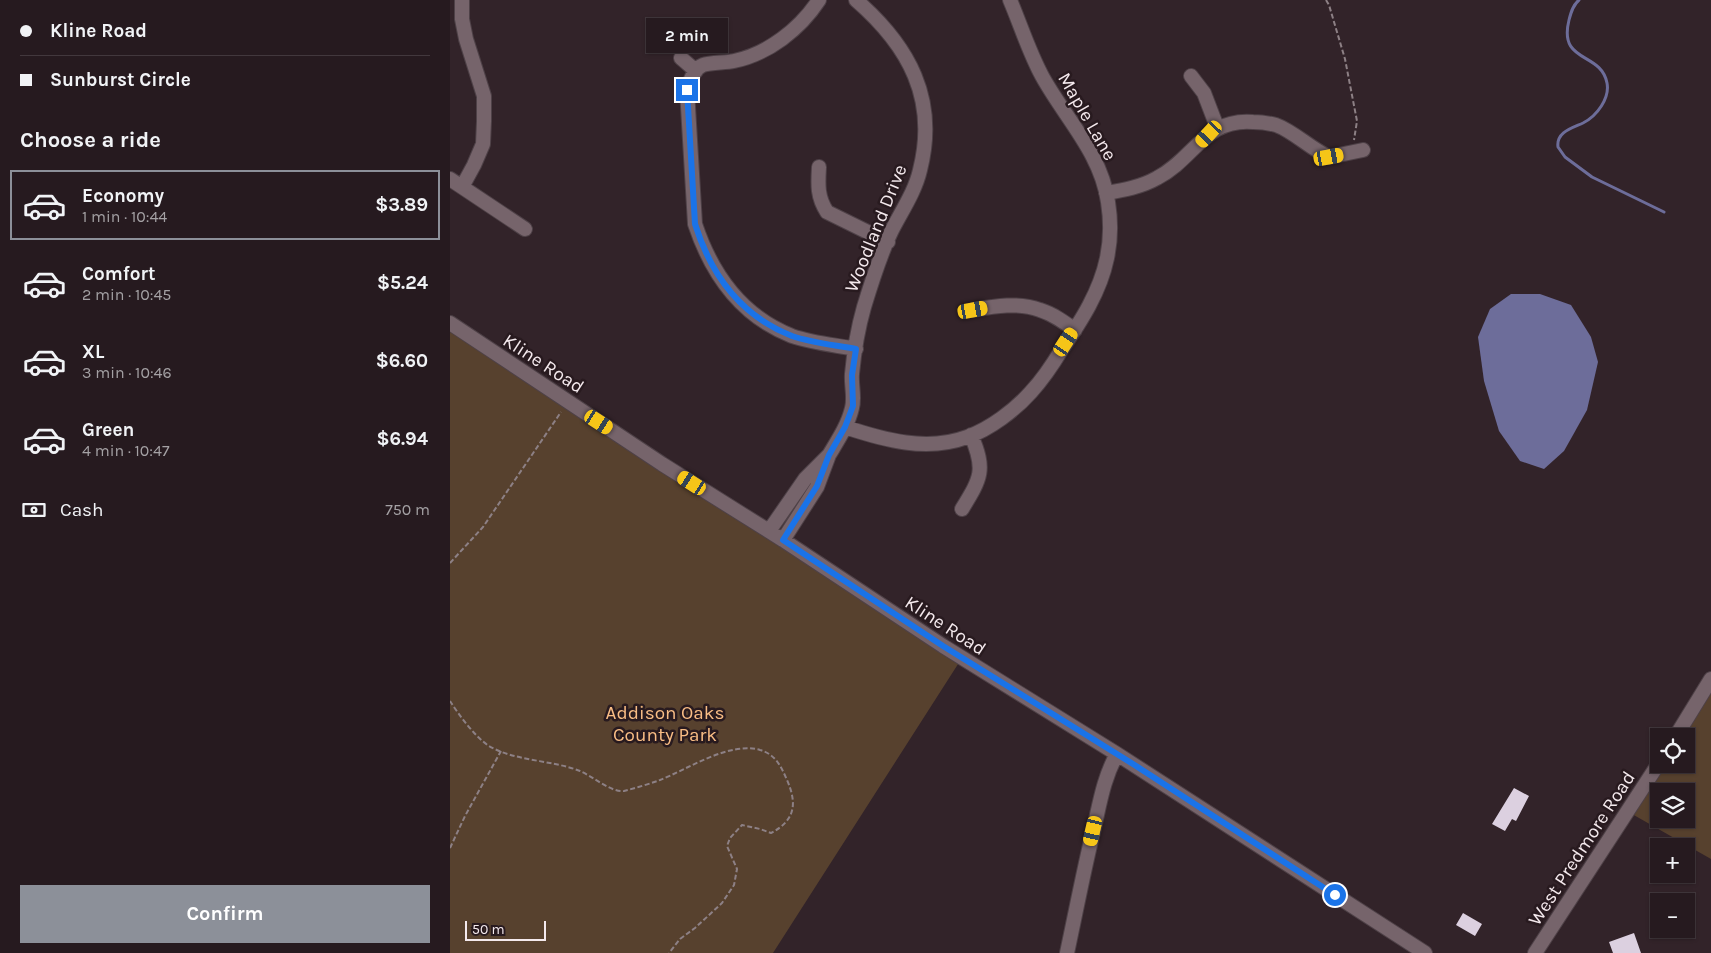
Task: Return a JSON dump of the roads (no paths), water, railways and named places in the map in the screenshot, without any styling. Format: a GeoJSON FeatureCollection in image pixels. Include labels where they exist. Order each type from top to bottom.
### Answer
{"type":"FeatureCollection","features":[{"type":"Feature","properties":{"kind":"street"},"geometry":{"type":"LineString","coordinates":[[462,0],[462,18],[466,39],[484,96],[484,121],[482,144],[474,165],[456,183],[525,229]]}},
{"type":"Feature","properties":{"kind":"street"},"geometry":{"type":"LineString","coordinates":[[819,0],[802,22],[791,32],[758,53],[735,61],[703,65],[696,71],[687,90],[695,224],[701,242],[724,285],[746,309],[768,324],[792,336],[856,349]]}},
{"type":"Feature","properties":{"kind":"street","name":"Woodland Drive"},"geometry":{"type":"LineString","coordinates":[[783,540],[817,486],[829,455],[845,427],[853,406],[852,375],[864,307],[888,242],[920,172],[925,141],[925,114],[917,80],[895,40],[871,13],[856,0]]}},
{"type":"Feature","properties":{"kind":"street","name":"Maple Lane"},"geometry":{"type":"LineString","coordinates":[[845,427],[874,437],[900,443],[940,443],[971,435],[990,426],[1031,392],[1050,368],[1075,330],[1094,296],[1107,259],[1111,231],[1106,192],[1093,155],[1055,99],[1030,52],[1010,0]]}},
{"type":"Feature","properties":{"kind":"street"},"geometry":{"type":"LineString","coordinates":[[681,58],[696,71]]}},
{"type":"Feature","properties":{"kind":"street"},"geometry":{"type":"LineString","coordinates":[[1191,76],[1204,93],[1217,128]]}},
{"type":"Feature","properties":{"kind":"street"},"geometry":{"type":"LineString","coordinates":[[1106,192],[1135,188],[1158,178],[1175,166],[1209,134],[1217,128],[1234,121],[1264,122],[1278,126],[1329,157],[1357,151]]}},
{"type":"Feature","properties":{"kind":"street"},"geometry":{"type":"LineString","coordinates":[[819,167],[818,194],[827,212],[888,242]]}},
{"type":"Feature","properties":{"kind":"street"},"geometry":{"type":"LineString","coordinates":[[973,310],[998,305],[1039,309],[1054,316],[1075,330]]}},
{"type":"Feature","properties":{"kind":"street","name":"Kline Road"},"geometry":{"type":"LineString","coordinates":[[450,323],[951,651],[1117,754],[1425,953]]}},
{"type":"Feature","properties":{"kind":"street"},"geometry":{"type":"LineString","coordinates":[[962,509],[976,486],[980,469],[979,454],[971,435]]}},
{"type":"Feature","properties":{"kind":"street","name":"Woodland Drive"},"geometry":{"type":"LineString","coordinates":[[769,531],[806,479],[829,455]]}},
{"type":"Feature","properties":{"kind":"street"},"geometry":{"type":"LineString","coordinates":[[1681,728],[1711,679]]}},
{"type":"Feature","properties":{"kind":"street"},"geometry":{"type":"LineString","coordinates":[[1067,953],[1084,869],[1105,782],[1117,754]]}},
{"type":"Feature","properties":{"kind":"street","name":"West Predmore Road"},"geometry":{"type":"LineString","coordinates":[[1535,953],[1652,773]]}},
{"type":"Feature","properties":{"kind":"water"},"geometry":{"type":"Polygon","coordinates":[[[1511,294],[1540,294],[1571,305],[1591,337],[1598,362],[1587,410],[1564,451],[1544,469],[1520,461],[1499,431],[1484,381],[1478,337],[1490,309],[1511,294]]]}},
{"type":"Feature","properties":{"kind":"waterway"},"geometry":{"type":"LineString","coordinates":[[1579,0],[1571,11],[1567,34],[1569,44],[1603,73],[1607,89],[1598,111],[1588,120],[1562,134],[1558,147],[1565,157],[1592,177],[1664,212]]}},
{"type":"Feature","properties":{"kind":"park label","name":"Addison Oaks County Park"},"geometry":{"type":"Point","coordinates":[665,723]}}]}
